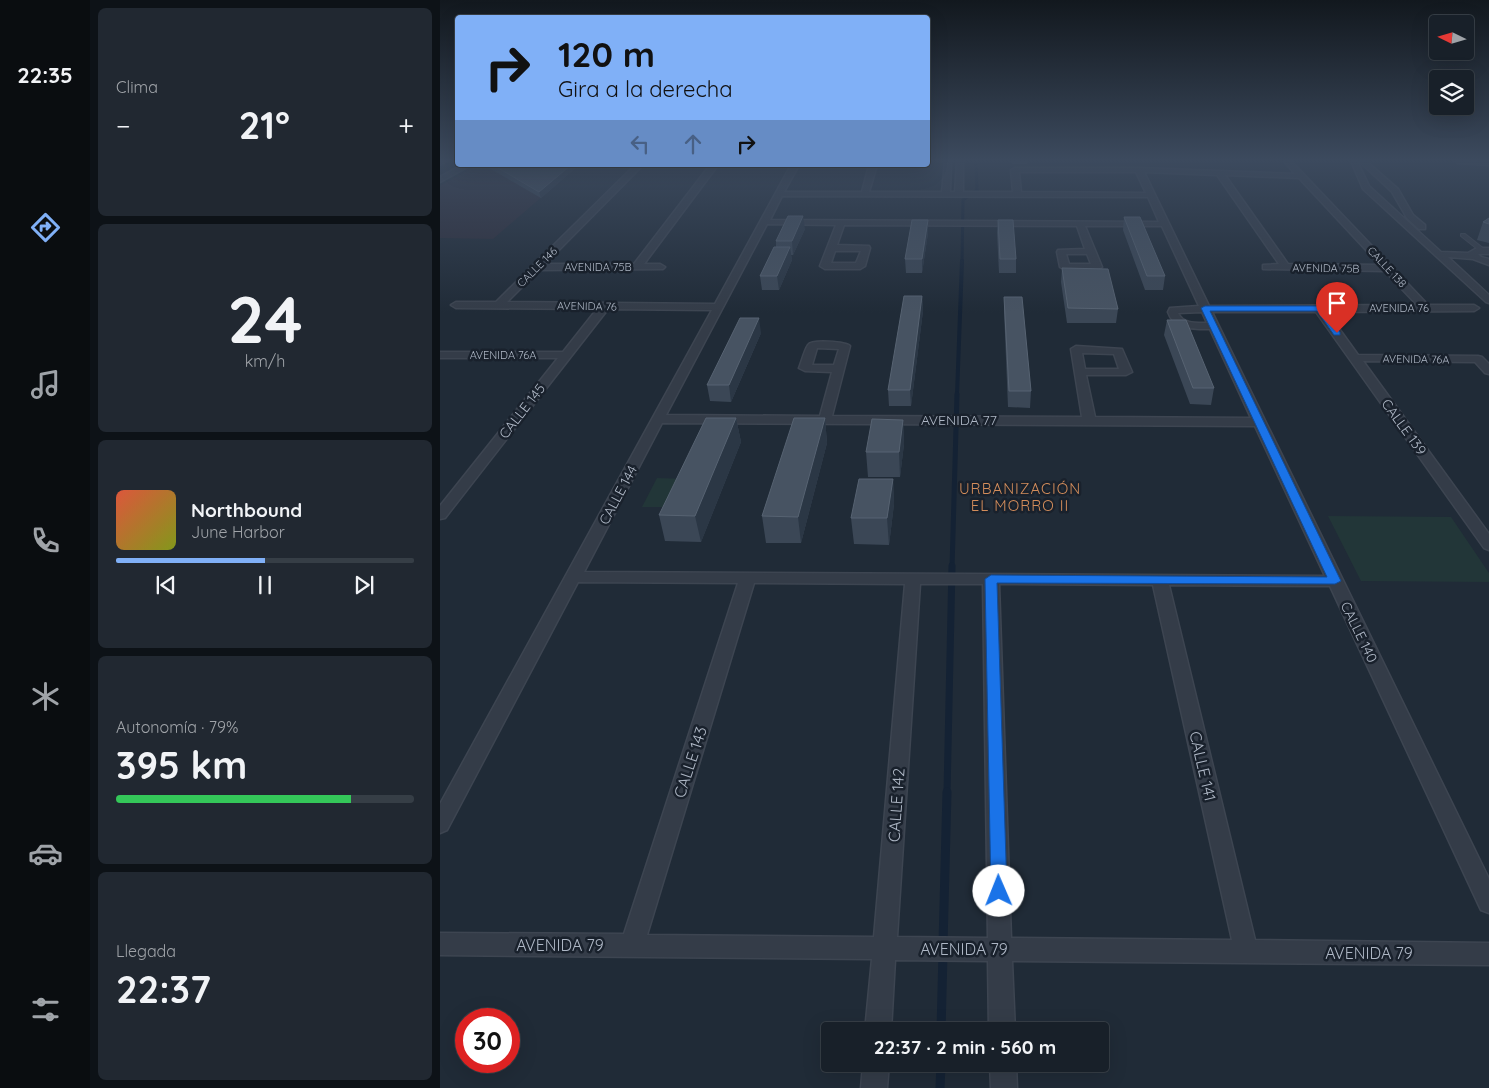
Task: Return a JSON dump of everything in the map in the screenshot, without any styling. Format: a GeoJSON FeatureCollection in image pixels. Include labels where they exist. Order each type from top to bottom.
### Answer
{"type":"FeatureCollection","features":[{"type":"Feature","properties":{"kind":"street","name":"CALLE 146"},"geometry":{"type":"LineString","coordinates":[[499,305],[592,212]]}},
{"type":"Feature","properties":{"kind":"street"},"geometry":{"type":"LineString","coordinates":[[637,267],[679,212]]}},
{"type":"Feature","properties":{"kind":"street","name":"CALLE 144"},"geometry":{"type":"LineString","coordinates":[[440,824],[770,212]]}},
{"type":"Feature","properties":{"kind":"street","name":"CALLE 140"},"geometry":{"type":"LineString","coordinates":[[1159,212],[1489,903]]}},
{"type":"Feature","properties":{"kind":"street"},"geometry":{"type":"LineString","coordinates":[[1246,212],[1284,267]]}},
{"type":"Feature","properties":{"kind":"street","name":"CALLE 138"},"geometry":{"type":"LineString","coordinates":[[1334,212],[1425,308]]}},
{"type":"Feature","properties":{"kind":"street"},"geometry":{"type":"LineString","coordinates":[[1392,212],[1489,300]]}},
{"type":"Feature","properties":{"kind":"street"},"geometry":{"type":"LineString","coordinates":[[1408,212],[1467,267]]}},
{"type":"Feature","properties":{"kind":"street"},"geometry":{"type":"LineString","coordinates":[[764,222],[1164,224]]}},
{"type":"Feature","properties":{"kind":"street"},"geometry":{"type":"LineString","coordinates":[[832,248],[841,222]]}},
{"type":"Feature","properties":{"kind":"street"},"geometry":{"type":"LineString","coordinates":[[1080,224],[1090,251]]}},
{"type":"Feature","properties":{"kind":"street"},"geometry":{"type":"LineString","coordinates":[[1474,256],[1474,252],[1486,251]]}},
{"type":"Feature","properties":{"kind":"street"},"geometry":{"type":"LineString","coordinates":[[1438,254],[1474,256],[1489,262]]}},
{"type":"Feature","properties":{"kind":"street","name":"AVENIDA 75B"},"geometry":{"type":"LineString","coordinates":[[537,267],[660,267]]}},
{"type":"Feature","properties":{"kind":"street","name":"AVENIDA 75B"},"geometry":{"type":"LineString","coordinates":[[1266,267],[1387,268]]}},
{"type":"Feature","properties":{"kind":"street","name":"AVENIDA 76"},"geometry":{"type":"LineString","coordinates":[[456,305],[718,307]]}},
{"type":"Feature","properties":{"kind":"street","name":"CALLE 145"},"geometry":{"type":"LineString","coordinates":[[440,516],[604,306]]}},
{"type":"Feature","properties":{"kind":"street","name":"AVENIDA 76"},"geometry":{"type":"LineString","coordinates":[[1213,326],[1180,323],[1173,314],[1174,310],[1205,308],[1474,308]]}},
{"type":"Feature","properties":{"kind":"street","name":"CALLE 139"},"geometry":{"type":"LineString","coordinates":[[1319,308],[1487,541]]}},
{"type":"Feature","properties":{"kind":"street","name":"AVENIDA 76A"},"geometry":{"type":"LineString","coordinates":[[440,355],[566,355]]}},
{"type":"Feature","properties":{"kind":"street","name":"AVENIDA 76A"},"geometry":{"type":"LineString","coordinates":[[1355,358],[1478,359],[1489,371]]}},
{"type":"Feature","properties":{"kind":"street"},"geometry":{"type":"LineString","coordinates":[[825,420],[839,368]]}},
{"type":"Feature","properties":{"kind":"street"},"geometry":{"type":"LineString","coordinates":[[1080,372],[1090,421]]}},
{"type":"Feature","properties":{"kind":"street","name":"AVENIDA 77"},"geometry":{"type":"LineString","coordinates":[[658,419],[1259,422]]}},
{"type":"Feature","properties":{"kind":"street"},"geometry":{"type":"LineString","coordinates":[[573,577],[1335,581]]}},
{"type":"Feature","properties":{"kind":"street","name":"CALLE 143"},"geometry":{"type":"LineString","coordinates":[[632,946],[748,578]]}},
{"type":"Feature","properties":{"kind":"street","name":"CALLE 142"},"geometry":{"type":"LineString","coordinates":[[879,1022],[913,578]]}},
{"type":"Feature","properties":{"kind":"street"},"geometry":{"type":"LineString","coordinates":[[991,579],[1002,1022]]}},
{"type":"Feature","properties":{"kind":"street","name":"CALLE 141"},"geometry":{"type":"LineString","coordinates":[[1160,580],[1246,952]]}},
{"type":"Feature","properties":{"kind":"street","name":"AVENIDA 79"},"geometry":{"type":"LineString","coordinates":[[440,944],[1489,954]]}},
{"type":"Feature","properties":{"kind":"street"},"geometry":{"type":"LineString","coordinates":[[874,1088],[875,1072]]}},
{"type":"Feature","properties":{"kind":"street"},"geometry":{"type":"LineString","coordinates":[[1003,1072],[1004,1088]]}},
{"type":"Feature","properties":{"kind":"lane"},"geometry":{"type":"LineString","coordinates":[[1463,235],[1486,251]]}},
{"type":"Feature","properties":{"kind":"shaded area"},"geometry":{"type":"Polygon","coordinates":[[[440,212],[525,212],[493,239],[440,238],[440,212]]]}},
{"type":"Feature","properties":{"kind":"green space"},"geometry":{"type":"Polygon","coordinates":[[[657,478],[687,479],[673,507],[642,507],[657,478]]]}},
{"type":"Feature","properties":{"kind":"green space"},"geometry":{"type":"Polygon","coordinates":[[[1328,516],[1451,517],[1489,573],[1489,582],[1361,581],[1328,516]]]}},
{"type":"Feature","properties":{"kind":"building"},"geometry":{"type":"Polygon","coordinates":[[[788,216],[803,216],[792,241],[776,241],[788,216]]]}},
{"type":"Feature","properties":{"kind":"building"},"geometry":{"type":"Polygon","coordinates":[[[1124,217],[1140,217],[1165,276],[1147,276],[1124,217]]]}},
{"type":"Feature","properties":{"kind":"building"},"geometry":{"type":"Polygon","coordinates":[[[1489,218],[1489,224],[1483,222],[1489,218]]]}},
{"type":"Feature","properties":{"kind":"building"},"geometry":{"type":"Polygon","coordinates":[[[912,220],[928,220],[922,259],[905,259],[912,220]]]}},
{"type":"Feature","properties":{"kind":"building"},"geometry":{"type":"Polygon","coordinates":[[[998,220],[1013,220],[1016,259],[1000,259],[998,220]]]}},
{"type":"Feature","properties":{"kind":"building"},"geometry":{"type":"Polygon","coordinates":[[[774,247],[790,247],[777,276],[760,276],[774,247]]]}},
{"type":"Feature","properties":{"kind":"building"},"geometry":{"type":"Polygon","coordinates":[[[1062,268],[1108,269],[1118,309],[1068,308],[1062,268]]]}},
{"type":"Feature","properties":{"kind":"building"},"geometry":{"type":"Polygon","coordinates":[[[904,296],[922,296],[910,390],[888,390],[904,296]]]}},
{"type":"Feature","properties":{"kind":"building"},"geometry":{"type":"Polygon","coordinates":[[[1004,297],[1022,297],[1031,391],[1009,391],[1004,297]]]}},
{"type":"Feature","properties":{"kind":"building"},"geometry":{"type":"Polygon","coordinates":[[[740,318],[759,318],[729,385],[707,385],[740,318]]]}},
{"type":"Feature","properties":{"kind":"building"},"geometry":{"type":"Polygon","coordinates":[[[1167,320],[1186,320],[1214,388],[1193,388],[1167,320]]]}},
{"type":"Feature","properties":{"kind":"building"},"geometry":{"type":"Polygon","coordinates":[[[706,418],[736,418],[695,516],[659,515],[706,418]]]}},
{"type":"Feature","properties":{"kind":"building"},"geometry":{"type":"Polygon","coordinates":[[[794,418],[825,418],[798,517],[762,516],[794,418]]]}},
{"type":"Feature","properties":{"kind":"building"},"geometry":{"type":"Polygon","coordinates":[[[872,419],[903,420],[899,452],[866,452],[872,419]]]}},
{"type":"Feature","properties":{"kind":"building"},"geometry":{"type":"Polygon","coordinates":[[[859,479],[893,479],[887,518],[851,518],[859,479]]]}},
{"type":"Feature","properties":{"kind":"waterway"},"geometry":{"type":"LineString","coordinates":[[962,263],[963,212]]}},
{"type":"Feature","properties":{"kind":"waterway"},"geometry":{"type":"LineString","coordinates":[[957,395],[962,261]]}},
{"type":"Feature","properties":{"kind":"waterway"},"geometry":{"type":"LineString","coordinates":[[952,568],[957,394]]}},
{"type":"Feature","properties":{"kind":"waterway"},"geometry":{"type":"LineString","coordinates":[[947,793],[952,566]]}},
{"type":"Feature","properties":{"kind":"waterway"},"geometry":{"type":"LineString","coordinates":[[943,944],[947,792]]}},
{"type":"Feature","properties":{"kind":"waterway"},"geometry":{"type":"LineString","coordinates":[[941,1022],[943,953]]}},
{"type":"Feature","properties":{"kind":"waterway"},"geometry":{"type":"LineString","coordinates":[[940,1088],[941,1072]]}},
{"type":"Feature","properties":{"kind":"district","name":"URBANIZACIÓN EL MORRO II"},"geometry":{"type":"Point","coordinates":[1020,496]}},
{"type":"Feature","properties":{"kind":"route"},"geometry":{"type":"LineString","coordinates":[[999,891],[991,579],[1335,581],[1205,308],[1319,308],[1337,333]]}}]}
